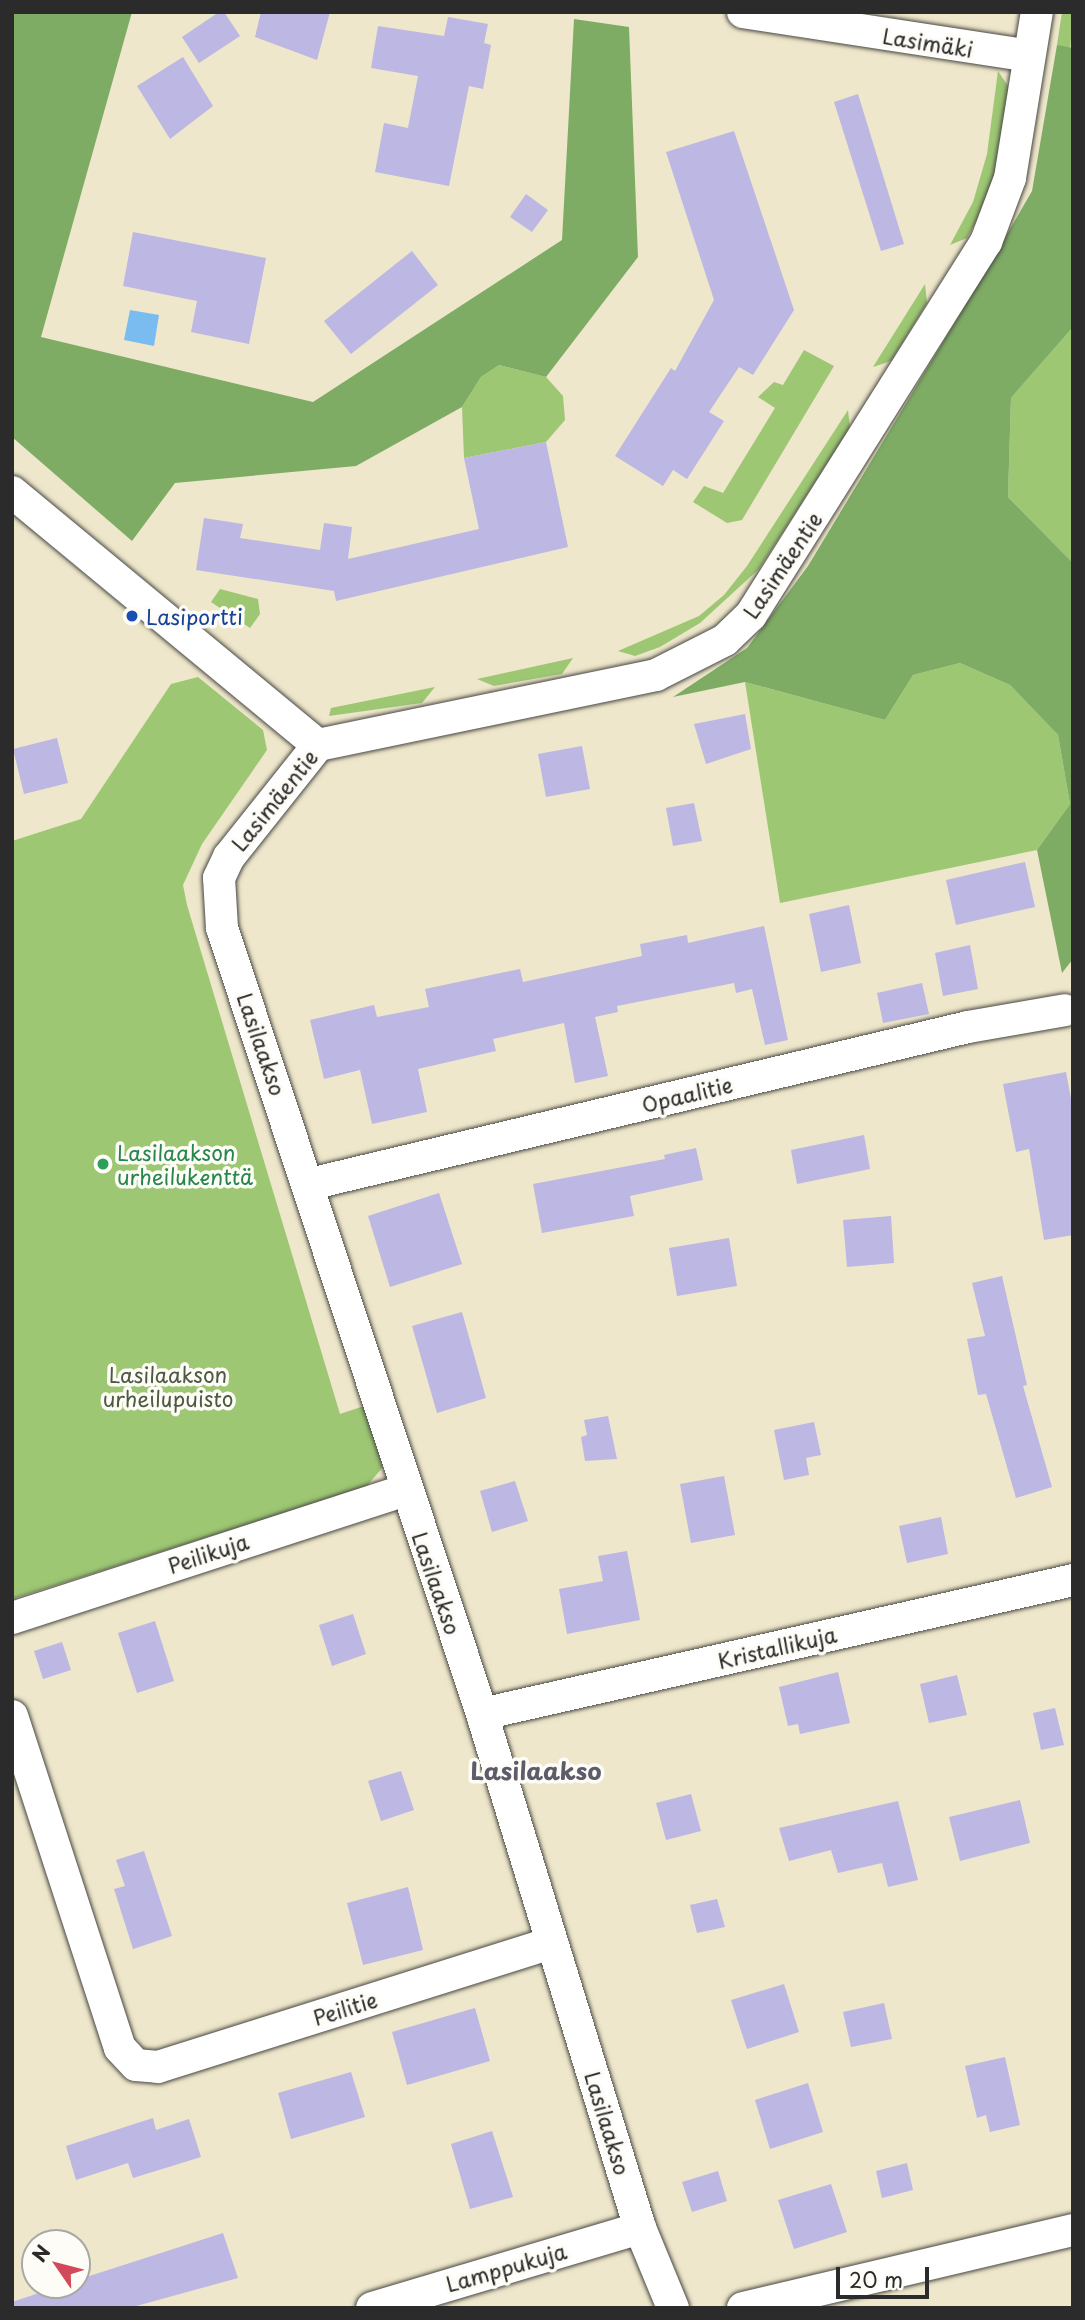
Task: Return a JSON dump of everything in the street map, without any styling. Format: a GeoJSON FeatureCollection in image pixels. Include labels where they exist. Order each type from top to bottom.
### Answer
{"type":"FeatureCollection","features":[{"type":"Feature","properties":{"kind":"street","name":"Lasimäki"},"geometry":{"type":"LineString","coordinates":[[743,12],[1029,56]]}},
{"type":"Feature","properties":{"kind":"street","name":"Lasimäentie"},"geometry":{"type":"LineString","coordinates":[[229,857],[318,745],[656,675],[725,640],[751,615],[986,242],[1010,178],[1037,12]]}},
{"type":"Feature","properties":{"kind":"street"},"geometry":{"type":"LineString","coordinates":[[17,501],[318,745]]}},
{"type":"Feature","properties":{"kind":"street","name":"Lasilaakso"},"geometry":{"type":"LineString","coordinates":[[229,857],[219,878],[222,928],[310,1184],[405,1490],[482,1714],[640,2228],[673,2308]]}},
{"type":"Feature","properties":{"kind":"street","name":"Opaalitie"},"geometry":{"type":"LineString","coordinates":[[310,1184],[968,1027],[1065,1010]]}},
{"type":"Feature","properties":{"kind":"street","name":"Peilikuja"},"geometry":{"type":"LineString","coordinates":[[12,1618],[405,1490]]}},
{"type":"Feature","properties":{"kind":"street","name":"Kristallikuja"},"geometry":{"type":"LineString","coordinates":[[482,1714],[1073,1580]]}},
{"type":"Feature","properties":{"kind":"street","name":"Peilitie"},"geometry":{"type":"LineString","coordinates":[[12,1716],[120,2049],[136,2065],[158,2067],[552,1943]]}},
{"type":"Feature","properties":{"kind":"street","name":"Lamppukuja"},"geometry":{"type":"LineString","coordinates":[[372,2308],[640,2228]]}},
{"type":"Feature","properties":{"kind":"street"},"geometry":{"type":"LineString","coordinates":[[743,2308],[1073,2230]]}},
{"type":"Feature","properties":{"kind":"green space"},"geometry":{"type":"Polygon","coordinates":[[[12,12],[132,12],[41,337],[313,402],[562,240],[574,19],[629,27],[638,257],[546,377],[499,365],[481,377],[462,407],[356,466],[175,483],[132,541],[12,437],[12,12]]]}},
{"type":"Feature","properties":{"kind":"green space"},"geometry":{"type":"Polygon","coordinates":[[[1062,12],[1073,12],[1070,51],[1057,45],[1062,12]]]}},
{"type":"Feature","properties":{"kind":"green space"},"geometry":{"type":"Polygon","coordinates":[[[1057,45],[1073,48],[1073,327],[1011,398],[1008,497],[1073,563],[1073,959],[1062,973],[1037,850],[1070,804],[1058,735],[1010,685],[960,663],[913,675],[885,720],[745,682],[673,697],[747,648],[808,566],[984,274],[1032,191],[1057,45]]]}},
{"type":"Feature","properties":{"kind":"green space"},"geometry":{"type":"Polygon","coordinates":[[[998,71],[1010,89],[1000,158],[986,204],[967,238],[950,245],[973,202],[987,154],[998,71]]]}},
{"type":"Feature","properties":{"kind":"green space"},"geometry":{"type":"Polygon","coordinates":[[[925,284],[927,303],[891,361],[873,367],[925,284]]]}},
{"type":"Feature","properties":{"kind":"green space"},"geometry":{"type":"Polygon","coordinates":[[[1073,327],[1073,563],[1008,497],[1011,398],[1073,327]]]}},
{"type":"Feature","properties":{"kind":"green space"},"geometry":{"type":"Polygon","coordinates":[[[804,350],[834,366],[742,520],[727,523],[693,502],[704,486],[723,493],[775,408],[758,397],[774,382],[783,385],[804,350]]]}},
{"type":"Feature","properties":{"kind":"green space"},"geometry":{"type":"Polygon","coordinates":[[[499,365],[546,377],[563,396],[565,420],[546,442],[464,458],[462,407],[481,377],[499,365]]]}},
{"type":"Feature","properties":{"kind":"green space"},"geometry":{"type":"Polygon","coordinates":[[[848,410],[850,428],[759,569],[700,623],[660,647],[635,656],[618,651],[699,616],[724,595],[747,566],[848,410]]]}},
{"type":"Feature","properties":{"kind":"green space"},"geometry":{"type":"Polygon","coordinates":[[[220,589],[258,599],[260,614],[250,628],[211,602],[220,589]]]}},
{"type":"Feature","properties":{"kind":"green space"},"geometry":{"type":"Polygon","coordinates":[[[573,658],[562,674],[494,686],[477,679],[573,658]]]}},
{"type":"Feature","properties":{"kind":"green space"},"geometry":{"type":"Polygon","coordinates":[[[960,663],[1010,685],[1058,735],[1070,804],[1037,850],[780,903],[745,682],[885,720],[913,675],[960,663]]]}},
{"type":"Feature","properties":{"kind":"green space","name":"Lasilaakson urheilupuisto"},"geometry":{"type":"Polygon","coordinates":[[[198,677],[263,730],[267,750],[202,844],[183,885],[187,905],[340,1414],[364,1406],[383,1467],[366,1487],[12,1599],[12,841],[81,819],[171,684],[198,677]]]}},
{"type":"Feature","properties":{"kind":"green space"},"geometry":{"type":"Polygon","coordinates":[[[435,687],[422,703],[329,716],[331,708],[435,687]]]}},
{"type":"Feature","properties":{"kind":"water"},"geometry":{"type":"Polygon","coordinates":[[[130,310],[159,315],[154,346],[124,340],[130,310]]]}},
{"type":"Feature","properties":{"kind":"building"},"geometry":{"type":"Polygon","coordinates":[[[219,12],[224,12],[240,36],[199,63],[182,37],[219,12]]]}},
{"type":"Feature","properties":{"kind":"building"},"geometry":{"type":"Polygon","coordinates":[[[261,12],[330,12],[317,60],[255,37],[261,12]]]}},
{"type":"Feature","properties":{"kind":"building"},"geometry":{"type":"Polygon","coordinates":[[[448,17],[488,24],[484,43],[491,45],[483,89],[469,86],[449,186],[375,172],[384,123],[408,128],[418,76],[371,68],[378,26],[444,36],[448,17]]]}},
{"type":"Feature","properties":{"kind":"building"},"geometry":{"type":"Polygon","coordinates":[[[183,57],[213,106],[170,139],[137,86],[183,57]]]}},
{"type":"Feature","properties":{"kind":"building"},"geometry":{"type":"Polygon","coordinates":[[[858,94],[904,244],[881,251],[834,102],[858,94]]]}},
{"type":"Feature","properties":{"kind":"building"},"geometry":{"type":"Polygon","coordinates":[[[734,131],[794,310],[753,375],[739,367],[709,412],[724,421],[687,479],[673,470],[663,486],[615,456],[671,368],[675,371],[714,300],[666,152],[734,131]]]}},
{"type":"Feature","properties":{"kind":"building"},"geometry":{"type":"Polygon","coordinates":[[[526,194],[548,210],[532,232],[510,217],[526,194]]]}},
{"type":"Feature","properties":{"kind":"building"},"geometry":{"type":"Polygon","coordinates":[[[133,232],[266,258],[249,344],[191,332],[197,301],[123,286],[133,232]]]}},
{"type":"Feature","properties":{"kind":"building"},"geometry":{"type":"Polygon","coordinates":[[[412,251],[438,285],[351,354],[324,321],[412,251]]]}},
{"type":"Feature","properties":{"kind":"building"},"geometry":{"type":"Polygon","coordinates":[[[546,442],[568,547],[336,601],[334,591],[196,570],[204,518],[243,524],[240,538],[320,550],[324,523],[352,527],[348,559],[479,529],[464,458],[546,442]]]}},
{"type":"Feature","properties":{"kind":"building"},"geometry":{"type":"Polygon","coordinates":[[[745,714],[751,749],[706,764],[694,724],[745,714]]]}},
{"type":"Feature","properties":{"kind":"building"},"geometry":{"type":"Polygon","coordinates":[[[57,738],[68,783],[24,794],[13,749],[57,738]]]}},
{"type":"Feature","properties":{"kind":"building"},"geometry":{"type":"Polygon","coordinates":[[[582,746],[590,789],[546,797],[538,754],[582,746]]]}},
{"type":"Feature","properties":{"kind":"building"},"geometry":{"type":"Polygon","coordinates":[[[694,803],[702,841],[673,846],[666,808],[694,803]]]}},
{"type":"Feature","properties":{"kind":"building"},"geometry":{"type":"Polygon","coordinates":[[[1025,862],[1035,907],[956,925],[946,880],[1025,862]]]}},
{"type":"Feature","properties":{"kind":"building"},"geometry":{"type":"Polygon","coordinates":[[[849,905],[861,963],[821,972],[809,914],[849,905]]]}},
{"type":"Feature","properties":{"kind":"building"},"geometry":{"type":"Polygon","coordinates":[[[764,926],[788,1040],[765,1045],[752,989],[736,993],[734,983],[617,1006],[618,1012],[595,1017],[608,1076],[575,1083],[564,1023],[493,1039],[496,1051],[418,1069],[427,1112],[372,1124],[360,1070],[324,1079],[310,1020],[374,1005],[377,1017],[429,1007],[425,989],[520,969],[523,982],[642,956],[640,944],[687,935],[688,943],[764,926]]]}},
{"type":"Feature","properties":{"kind":"building"},"geometry":{"type":"Polygon","coordinates":[[[970,945],[978,989],[943,996],[935,953],[970,945]]]}},
{"type":"Feature","properties":{"kind":"building"},"geometry":{"type":"Polygon","coordinates":[[[922,983],[929,1014],[883,1023],[877,993],[922,983]]]}},
{"type":"Feature","properties":{"kind":"building"},"geometry":{"type":"Polygon","coordinates":[[[1066,1072],[1073,1109],[1073,1235],[1044,1240],[1029,1149],[1016,1152],[1003,1084],[1066,1072]]]}},
{"type":"Feature","properties":{"kind":"building"},"geometry":{"type":"Polygon","coordinates":[[[864,1135],[870,1169],[797,1184],[791,1150],[864,1135]]]}},
{"type":"Feature","properties":{"kind":"building"},"geometry":{"type":"Polygon","coordinates":[[[696,1148],[703,1180],[630,1196],[634,1216],[542,1233],[533,1184],[665,1159],[664,1155],[696,1148]]]}},
{"type":"Feature","properties":{"kind":"building"},"geometry":{"type":"Polygon","coordinates":[[[439,1193],[462,1264],[390,1287],[368,1216],[439,1193]]]}},
{"type":"Feature","properties":{"kind":"building"},"geometry":{"type":"Polygon","coordinates":[[[891,1216],[894,1263],[847,1267],[843,1220],[891,1216]]]}},
{"type":"Feature","properties":{"kind":"building"},"geometry":{"type":"Polygon","coordinates":[[[729,1238],[737,1286],[677,1296],[669,1248],[729,1238]]]}},
{"type":"Feature","properties":{"kind":"building"},"geometry":{"type":"Polygon","coordinates":[[[1002,1276],[1027,1385],[1023,1386],[1052,1487],[1016,1498],[986,1394],[978,1395],[967,1339],[985,1336],[972,1283],[1002,1276]]]}},
{"type":"Feature","properties":{"kind":"building"},"geometry":{"type":"Polygon","coordinates":[[[462,1312],[486,1398],[437,1413],[412,1326],[462,1312]]]}},
{"type":"Feature","properties":{"kind":"building"},"geometry":{"type":"Polygon","coordinates":[[[608,1416],[617,1459],[585,1461],[581,1437],[587,1435],[584,1420],[608,1416]]]}},
{"type":"Feature","properties":{"kind":"building"},"geometry":{"type":"Polygon","coordinates":[[[814,1422],[821,1455],[806,1458],[809,1475],[784,1480],[774,1430],[814,1422]]]}},
{"type":"Feature","properties":{"kind":"building"},"geometry":{"type":"Polygon","coordinates":[[[724,1476],[735,1535],[691,1543],[680,1484],[724,1476]]]}},
{"type":"Feature","properties":{"kind":"building"},"geometry":{"type":"Polygon","coordinates":[[[515,1481],[528,1521],[492,1532],[480,1491],[515,1481]]]}},
{"type":"Feature","properties":{"kind":"building"},"geometry":{"type":"Polygon","coordinates":[[[941,1517],[948,1554],[907,1563],[899,1526],[941,1517]]]}},
{"type":"Feature","properties":{"kind":"building"},"geometry":{"type":"Polygon","coordinates":[[[627,1551],[640,1620],[567,1634],[559,1589],[603,1581],[598,1556],[627,1551]]]}},
{"type":"Feature","properties":{"kind":"building"},"geometry":{"type":"Polygon","coordinates":[[[353,1614],[366,1654],[332,1666],[319,1625],[353,1614]]]}},
{"type":"Feature","properties":{"kind":"building"},"geometry":{"type":"Polygon","coordinates":[[[155,1621],[174,1681],[137,1693],[118,1633],[155,1621]]]}},
{"type":"Feature","properties":{"kind":"building"},"geometry":{"type":"Polygon","coordinates":[[[62,1642],[71,1670],[43,1679],[34,1651],[62,1642]]]}},
{"type":"Feature","properties":{"kind":"building"},"geometry":{"type":"Polygon","coordinates":[[[838,1672],[850,1723],[800,1734],[798,1724],[788,1726],[779,1687],[838,1672]]]}},
{"type":"Feature","properties":{"kind":"building"},"geometry":{"type":"Polygon","coordinates":[[[957,1675],[967,1715],[929,1723],[920,1684],[957,1675]]]}},
{"type":"Feature","properties":{"kind":"building"},"geometry":{"type":"Polygon","coordinates":[[[1055,1708],[1064,1745],[1041,1750],[1033,1713],[1055,1708]]]}},
{"type":"Feature","properties":{"kind":"building"},"geometry":{"type":"Polygon","coordinates":[[[401,1771],[414,1810],[381,1821],[368,1781],[401,1771]]]}},
{"type":"Feature","properties":{"kind":"building"},"geometry":{"type":"Polygon","coordinates":[[[691,1794],[701,1831],[666,1840],[656,1803],[691,1794]]]}},
{"type":"Feature","properties":{"kind":"building"},"geometry":{"type":"Polygon","coordinates":[[[1020,1800],[1030,1843],[960,1861],[949,1817],[1020,1800]]]}},
{"type":"Feature","properties":{"kind":"building"},"geometry":{"type":"Polygon","coordinates":[[[898,1801],[918,1880],[888,1887],[882,1863],[838,1873],[831,1850],[789,1861],[779,1828],[898,1801]]]}},
{"type":"Feature","properties":{"kind":"building"},"geometry":{"type":"Polygon","coordinates":[[[144,1851],[172,1936],[133,1949],[114,1889],[125,1886],[116,1860],[144,1851]]]}},
{"type":"Feature","properties":{"kind":"building"},"geometry":{"type":"Polygon","coordinates":[[[408,1887],[423,1950],[363,1965],[347,1903],[408,1887]]]}},
{"type":"Feature","properties":{"kind":"building"},"geometry":{"type":"Polygon","coordinates":[[[717,1899],[725,1927],[697,1933],[690,1905],[717,1899]]]}},
{"type":"Feature","properties":{"kind":"building"},"geometry":{"type":"Polygon","coordinates":[[[784,1984],[799,2032],[747,2049],[731,2000],[784,1984]]]}},
{"type":"Feature","properties":{"kind":"building"},"geometry":{"type":"Polygon","coordinates":[[[884,2003],[892,2039],[851,2047],[843,2012],[884,2003]]]}},
{"type":"Feature","properties":{"kind":"building"},"geometry":{"type":"Polygon","coordinates":[[[475,2008],[490,2061],[407,2085],[392,2032],[475,2008]]]}},
{"type":"Feature","properties":{"kind":"building"},"geometry":{"type":"Polygon","coordinates":[[[1005,2057],[1020,2125],[990,2132],[986,2115],[977,2118],[965,2066],[1005,2057]]]}},
{"type":"Feature","properties":{"kind":"building"},"geometry":{"type":"Polygon","coordinates":[[[351,2072],[365,2117],[291,2139],[278,2093],[351,2072]]]}},
{"type":"Feature","properties":{"kind":"building"},"geometry":{"type":"Polygon","coordinates":[[[808,2083],[823,2132],[770,2149],[755,2100],[808,2083]]]}},
{"type":"Feature","properties":{"kind":"building"},"geometry":{"type":"Polygon","coordinates":[[[153,2118],[156,2130],[189,2119],[201,2157],[133,2178],[128,2163],[76,2180],[66,2146],[153,2118]]]}},
{"type":"Feature","properties":{"kind":"building"},"geometry":{"type":"Polygon","coordinates":[[[492,2131],[513,2197],[470,2209],[451,2144],[492,2131]]]}},
{"type":"Feature","properties":{"kind":"building"},"geometry":{"type":"Polygon","coordinates":[[[907,2163],[913,2190],[882,2198],[876,2171],[907,2163]]]}},
{"type":"Feature","properties":{"kind":"building"},"geometry":{"type":"Polygon","coordinates":[[[718,2171],[727,2201],[692,2212],[682,2182],[718,2171]]]}},
{"type":"Feature","properties":{"kind":"building"},"geometry":{"type":"Polygon","coordinates":[[[831,2184],[847,2232],[794,2249],[778,2200],[831,2184]]]}},
{"type":"Feature","properties":{"kind":"building"},"geometry":{"type":"Polygon","coordinates":[[[223,2233],[238,2278],[129,2308],[12,2308],[12,2302],[21,2299],[91,2299],[91,2275],[223,2233]]]}},
{"type":"Feature","properties":{"kind":"place","name":"Lasiportti"},"geometry":{"type":"Point","coordinates":[132,616]}},
{"type":"Feature","properties":{"kind":"place","name":"Lasilaakson urheilukenttä"},"geometry":{"type":"Point","coordinates":[103,1164]}},
{"type":"Feature","properties":{"kind":"district","name":"Lasilaakso"},"geometry":{"type":"Point","coordinates":[536,1771]}}]}
